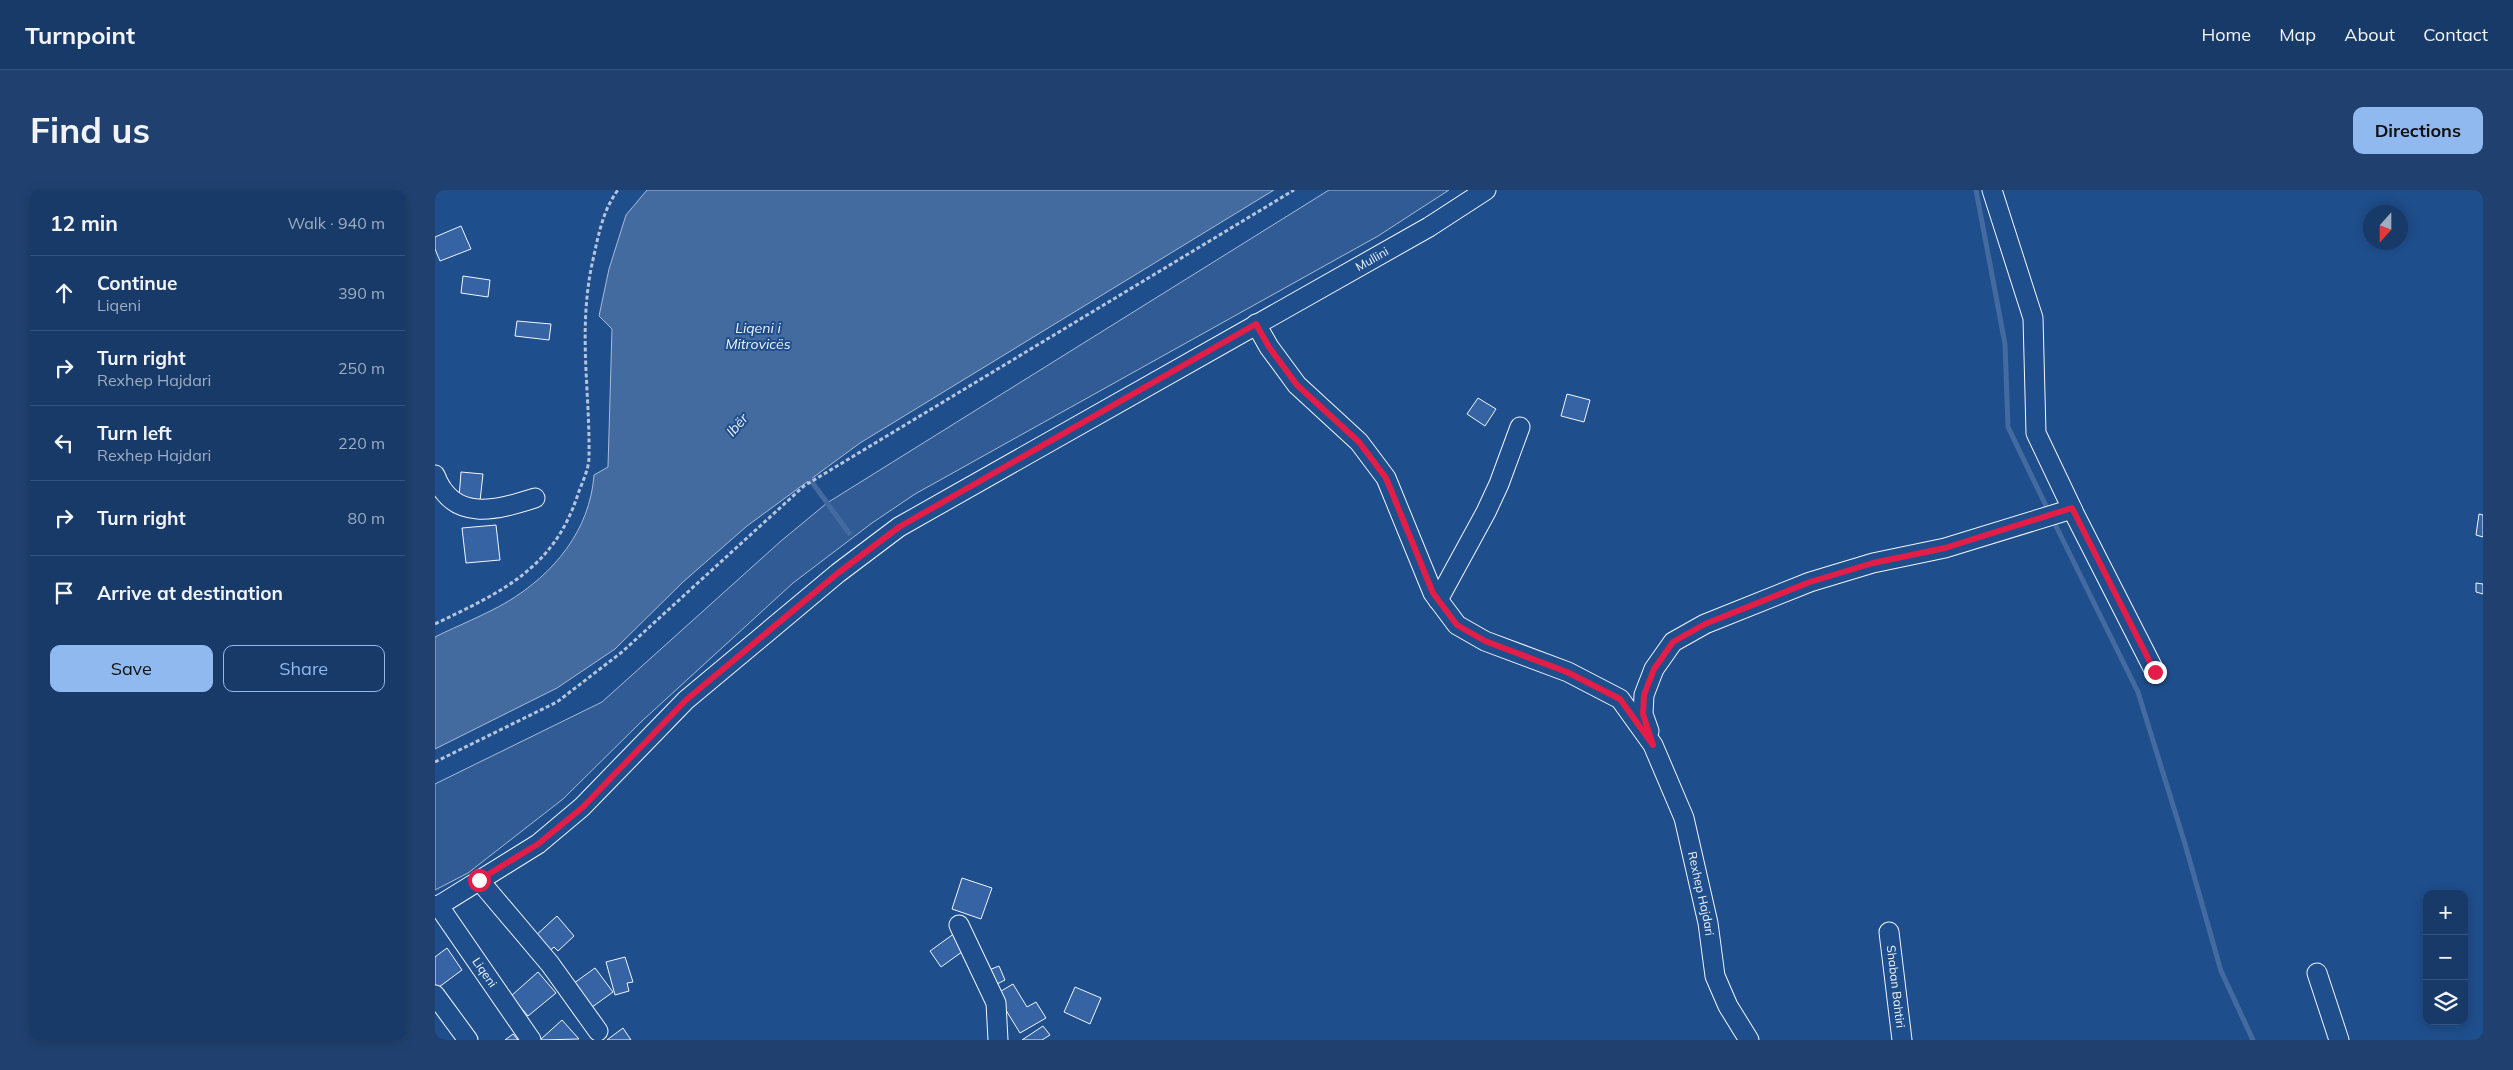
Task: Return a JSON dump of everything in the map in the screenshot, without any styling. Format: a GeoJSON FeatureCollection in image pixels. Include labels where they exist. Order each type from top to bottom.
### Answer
{"type":"FeatureCollection","features":[{"type":"Feature","properties":{"kind":"street","name":"Mullini"},"geometry":{"type":"LineString","coordinates":[[1256,324],[1429,227],[1486,190]]}},
{"type":"Feature","properties":{"kind":"street"},"geometry":{"type":"LineString","coordinates":[[1992,190],[2033,318],[2036,432],[2072,508],[2155,672]]}},
{"type":"Feature","properties":{"kind":"street","name":"Rexhep Hajdari"},"geometry":{"type":"LineString","coordinates":[[1256,324],[1269,347],[1297,385],[1359,442],[1386,478],[1421,565],[1438,600],[1457,625],[1485,641],[1567,672],[1620,699],[1653,745]]}},
{"type":"Feature","properties":{"kind":"street","name":"Liqeni"},"geometry":{"type":"LineString","coordinates":[[531,1040],[437,907],[538,844],[583,807],[686,700],[838,573],[899,527],[1256,324]]}},
{"type":"Feature","properties":{"kind":"street"},"geometry":{"type":"LineString","coordinates":[[1438,600],[1493,498],[1520,427]]}},
{"type":"Feature","properties":{"kind":"street"},"geometry":{"type":"LineString","coordinates":[[435,475],[449,497],[464,507],[475,510],[491,510],[535,498]]}},
{"type":"Feature","properties":{"kind":"street","name":"Rexhep Hajdari"},"geometry":{"type":"LineString","coordinates":[[1749,1040],[1728,1006],[1715,976],[1708,924],[1684,818],[1653,745],[1643,714],[1644,695],[1654,669],[1673,642],[1705,624],[1810,582],[1873,563],[1945,548],[2072,508]]}},
{"type":"Feature","properties":{"kind":"street"},"geometry":{"type":"LineString","coordinates":[[479,880],[550,964],[598,1031]]}},
{"type":"Feature","properties":{"kind":"street"},"geometry":{"type":"LineString","coordinates":[[959,925],[996,1003],[998,1040]]}},
{"type":"Feature","properties":{"kind":"street","name":"Shaban Bahtiri"},"geometry":{"type":"LineString","coordinates":[[1889,932],[1902,1040]]}},
{"type":"Feature","properties":{"kind":"street"},"geometry":{"type":"LineString","coordinates":[[2317,973],[2339,1040]]}},
{"type":"Feature","properties":{"kind":"street"},"geometry":{"type":"LineString","coordinates":[[435,995],[468,1040]]}},
{"type":"Feature","properties":{"kind":"path"},"geometry":{"type":"LineString","coordinates":[[435,624],[498,593],[545,555],[569,520],[589,460],[583,345],[586,294],[608,203],[618,190]]}},
{"type":"Feature","properties":{"kind":"path"},"geometry":{"type":"LineString","coordinates":[[435,762],[557,702],[622,652],[801,489],[1294,190]]}},
{"type":"Feature","properties":{"kind":"shaded area"},"geometry":{"type":"Polygon","coordinates":[[[1329,190],[1449,190],[1378,236],[915,494],[872,523],[793,583],[642,721],[563,799],[468,873],[435,890],[435,784],[602,702],[781,541],[827,503],[1329,190]]]}},
{"type":"Feature","properties":{"kind":"water","name":"Liqeni i Mitrovicës"},"geometry":{"type":"Polygon","coordinates":[[[647,190],[1274,190],[860,443],[747,526],[683,582],[615,649],[557,688],[435,749],[435,637],[499,607],[540,578],[567,549],[585,514],[591,495],[594,475],[608,467],[612,329],[599,316],[609,269],[626,215],[647,190]]]}},
{"type":"Feature","properties":{"kind":"building"},"geometry":{"type":"Polygon","coordinates":[[[461,226],[471,249],[440,261],[435,249],[435,237],[461,226]]]}},
{"type":"Feature","properties":{"kind":"building"},"geometry":{"type":"Polygon","coordinates":[[[463,276],[490,280],[488,297],[461,293],[463,276]]]}},
{"type":"Feature","properties":{"kind":"building"},"geometry":{"type":"Polygon","coordinates":[[[517,321],[551,324],[549,340],[515,336],[517,321]]]}},
{"type":"Feature","properties":{"kind":"building"},"geometry":{"type":"Polygon","coordinates":[[[1567,394],[1590,400],[1584,422],[1561,416],[1567,394]]]}},
{"type":"Feature","properties":{"kind":"building"},"geometry":{"type":"Polygon","coordinates":[[[1478,398],[1496,409],[1485,426],[1467,414],[1478,398]]]}},
{"type":"Feature","properties":{"kind":"building"},"geometry":{"type":"Polygon","coordinates":[[[461,472],[483,474],[480,501],[459,498],[461,472]]]}},
{"type":"Feature","properties":{"kind":"building"},"geometry":{"type":"Polygon","coordinates":[[[2479,514],[2483,515],[2483,537],[2476,535],[2479,514]]]}},
{"type":"Feature","properties":{"kind":"building"},"geometry":{"type":"Polygon","coordinates":[[[496,525],[500,560],[466,563],[462,528],[496,525]]]}},
{"type":"Feature","properties":{"kind":"building"},"geometry":{"type":"Polygon","coordinates":[[[2476,583],[2483,584],[2483,594],[2476,592],[2476,583]]]}},
{"type":"Feature","properties":{"kind":"building"},"geometry":{"type":"Polygon","coordinates":[[[962,878],[992,888],[981,919],[952,909],[962,878]]]}},
{"type":"Feature","properties":{"kind":"building"},"geometry":{"type":"Polygon","coordinates":[[[557,916],[574,936],[558,951],[554,947],[548,952],[534,937],[557,916]]]}},
{"type":"Feature","properties":{"kind":"building"},"geometry":{"type":"Polygon","coordinates":[[[955,933],[966,949],[941,967],[930,951],[955,933]]]}},
{"type":"Feature","properties":{"kind":"building"},"geometry":{"type":"Polygon","coordinates":[[[447,948],[462,970],[435,990],[435,957],[447,948]]]}},
{"type":"Feature","properties":{"kind":"building"},"geometry":{"type":"Polygon","coordinates":[[[625,957],[633,982],[627,983],[629,991],[615,995],[606,962],[625,957]]]}},
{"type":"Feature","properties":{"kind":"building"},"geometry":{"type":"Polygon","coordinates":[[[999,966],[1005,980],[995,985],[989,970],[999,966]]]}},
{"type":"Feature","properties":{"kind":"building"},"geometry":{"type":"Polygon","coordinates":[[[595,968],[613,992],[588,1010],[570,986],[595,968]]]}},
{"type":"Feature","properties":{"kind":"building"},"geometry":{"type":"Polygon","coordinates":[[[538,972],[556,993],[528,1016],[511,996],[538,972]]]}},
{"type":"Feature","properties":{"kind":"building"},"geometry":{"type":"Polygon","coordinates":[[[1013,984],[1027,1007],[1036,1002],[1046,1018],[1020,1033],[996,994],[1013,984]]]}},
{"type":"Feature","properties":{"kind":"building"},"geometry":{"type":"Polygon","coordinates":[[[1075,987],[1101,998],[1090,1024],[1064,1012],[1075,987]]]}},
{"type":"Feature","properties":{"kind":"building"},"geometry":{"type":"Polygon","coordinates":[[[562,1020],[579,1039],[540,1040],[562,1020]]]}},
{"type":"Feature","properties":{"kind":"building"},"geometry":{"type":"Polygon","coordinates":[[[1043,1026],[1050,1035],[1042,1040],[1022,1040],[1043,1026]]]}},
{"type":"Feature","properties":{"kind":"building"},"geometry":{"type":"Polygon","coordinates":[[[623,1028],[631,1040],[607,1040],[623,1028]]]}},
{"type":"Feature","properties":{"kind":"building"},"geometry":{"type":"Polygon","coordinates":[[[513,1034],[518,1040],[505,1040],[513,1034]]]}},
{"type":"Feature","properties":{"kind":"waterway"},"geometry":{"type":"LineString","coordinates":[[1976,190],[2005,344],[2008,427],[2049,512]]}},
{"type":"Feature","properties":{"kind":"waterway"},"geometry":{"type":"LineString","coordinates":[[809,478],[849,533]]}},
{"type":"Feature","properties":{"kind":"waterway"},"geometry":{"type":"LineString","coordinates":[[2053,520],[2138,692],[2185,844],[2221,971],[2253,1040]]}},
{"type":"Feature","properties":{"kind":"route"},"geometry":{"type":"LineString","coordinates":[[479,880],[538,844],[583,807],[686,700],[838,573],[899,527],[1256,324],[1269,347],[1297,385],[1326,414],[1359,442],[1386,478],[1433,593],[1457,625],[1485,641],[1567,672],[1620,699],[1653,745],[1643,714],[1644,695],[1654,669],[1673,642],[1705,624],[1810,582],[1873,563],[1945,548],[2072,508],[2155,672]]}},
{"type":"Feature","properties":{"kind":"water label","name":"Ibër"},"geometry":{"type":"Point","coordinates":[737,425]}}]}
